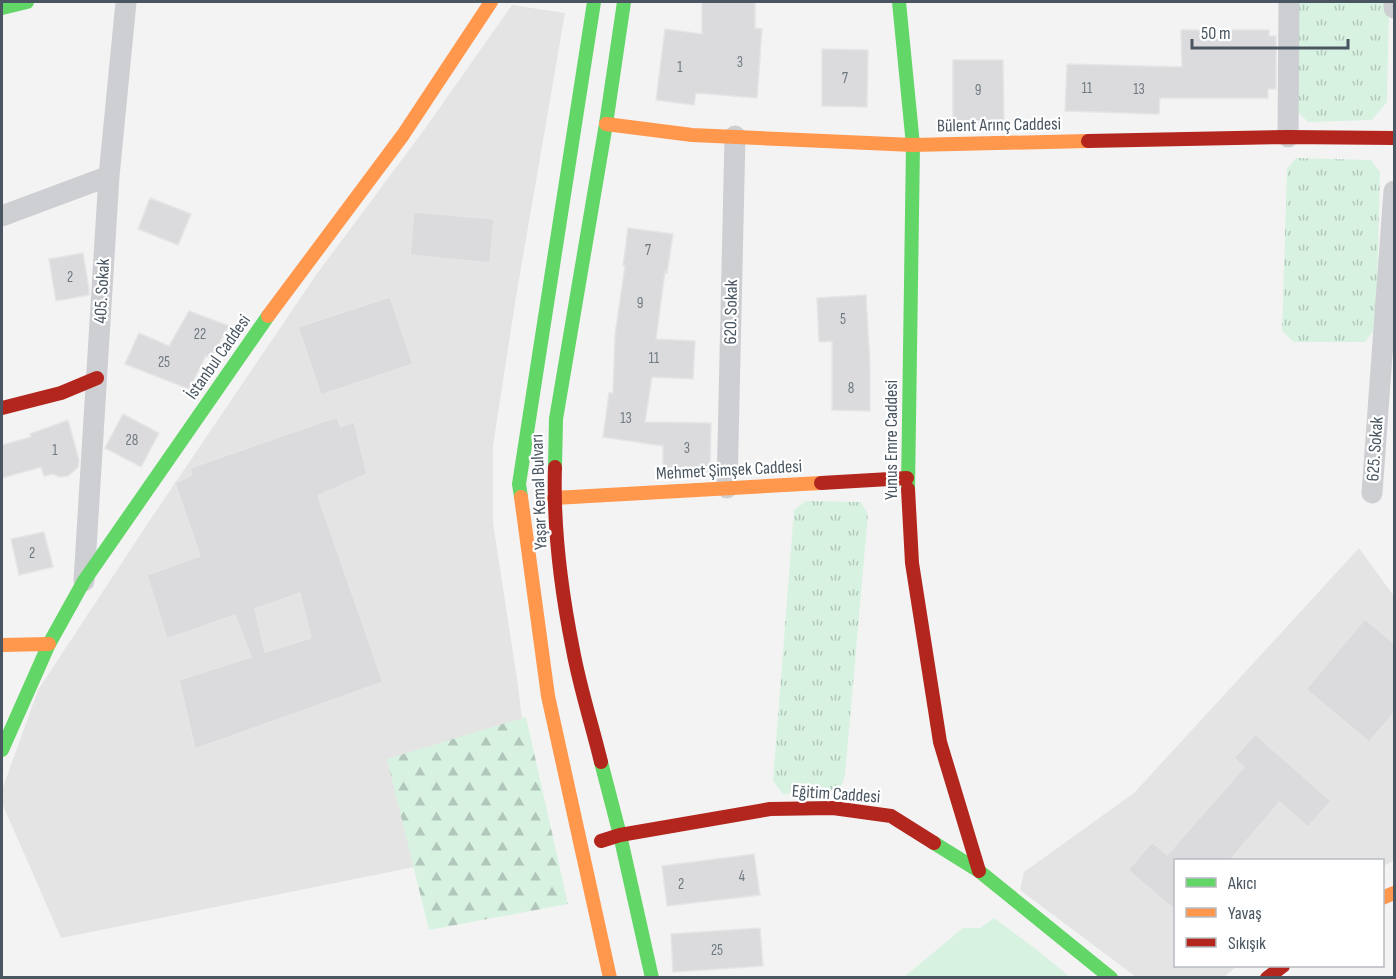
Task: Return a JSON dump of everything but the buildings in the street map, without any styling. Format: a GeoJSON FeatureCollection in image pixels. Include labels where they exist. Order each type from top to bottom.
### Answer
{"type":"FeatureCollection","features":[{"type":"Feature","properties":{"kind":"street"},"geometry":{"type":"LineString","coordinates":[[2,8],[27,2]]}},
{"type":"Feature","properties":{"kind":"street","name":"405. Sokak"},"geometry":{"type":"LineString","coordinates":[[84,581],[109,176],[126,2]]}},
{"type":"Feature","properties":{"kind":"street","name":"İstanbul Caddesi"},"geometry":{"type":"LineString","coordinates":[[2,750],[49,644],[84,581],[275,306],[403,135],[492,2]]}},
{"type":"Feature","properties":{"kind":"street","name":"Yaşar Kemal Bulvarı"},"geometry":{"type":"LineString","coordinates":[[594,2],[519,483],[548,696],[610,978]]}},
{"type":"Feature","properties":{"kind":"street","name":"Yaşar Kemal Bulvarı"},"geometry":{"type":"LineString","coordinates":[[624,2],[606,124],[556,419],[554,498],[557,547],[573,652],[620,835],[652,978]]}},
{"type":"Feature","properties":{"kind":"street","name":"Yunus Emre Caddesi"},"geometry":{"type":"LineString","coordinates":[[899,2],[913,145],[907,478],[912,563],[940,742],[979,871]]}},
{"type":"Feature","properties":{"kind":"street"},"geometry":{"type":"LineString","coordinates":[[1288,137],[1289,2]]}},
{"type":"Feature","properties":{"kind":"street"},"geometry":{"type":"LineString","coordinates":[[1394,2],[1395,8]]}},
{"type":"Feature","properties":{"kind":"street","name":"Bülent Arınç Caddesi"},"geometry":{"type":"LineString","coordinates":[[606,124],[692,135],[913,145],[1288,137],[1395,138]]}},
{"type":"Feature","properties":{"kind":"street","name":"620. Sokak"},"geometry":{"type":"LineString","coordinates":[[727,488],[735,136]]}},
{"type":"Feature","properties":{"kind":"street"},"geometry":{"type":"LineString","coordinates":[[2,216],[109,176]]}},
{"type":"Feature","properties":{"kind":"street","name":"625. Sokak"},"geometry":{"type":"LineString","coordinates":[[1372,493],[1395,191]]}},
{"type":"Feature","properties":{"kind":"street"},"geometry":{"type":"LineString","coordinates":[[2,408],[61,393],[97,378]]}},
{"type":"Feature","properties":{"kind":"street","name":"Mehmet Şimşek Caddesi"},"geometry":{"type":"LineString","coordinates":[[554,498],[907,478]]}},
{"type":"Feature","properties":{"kind":"street"},"geometry":{"type":"LineString","coordinates":[[2,645],[49,644]]}},
{"type":"Feature","properties":{"kind":"street","name":"Eğitim Caddesi"},"geometry":{"type":"LineString","coordinates":[[580,847],[620,835],[770,809],[833,808],[891,816],[979,871],[1111,978]]}},
{"type":"Feature","properties":{"kind":"street"},"geometry":{"type":"LineString","coordinates":[[1267,978],[1282,967]]}},
{"type":"Feature","properties":{"kind":"shaded area"},"geometry":{"type":"Polygon","coordinates":[[[512,5],[565,13],[493,446],[493,523],[517,679],[538,842],[61,938],[2,803],[2,790],[38,690],[316,275],[424,130],[512,5]]]}},
{"type":"Feature","properties":{"kind":"shaded area"},"geometry":{"type":"Polygon","coordinates":[[[1359,548],[1394,596],[1394,861],[1384,866],[1384,859],[1174,859],[1174,967],[1236,967],[1224,977],[1136,977],[1020,890],[1024,872],[1134,793],[1359,548]]]}},
{"type":"Feature","properties":{"kind":"green space"},"geometry":{"type":"Polygon","coordinates":[[[1296,2],[1389,2],[1387,102],[1372,120],[1308,122],[1297,111],[1296,2]]]}},
{"type":"Feature","properties":{"kind":"green space"},"geometry":{"type":"Polygon","coordinates":[[[1296,158],[1371,160],[1380,172],[1376,328],[1365,342],[1294,342],[1282,331],[1287,169],[1296,158]]]}},
{"type":"Feature","properties":{"kind":"green space"},"geometry":{"type":"Polygon","coordinates":[[[806,501],[861,502],[868,514],[845,776],[840,789],[783,794],[773,781],[794,510],[806,501]]]}},
{"type":"Feature","properties":{"kind":"green space"},"geometry":{"type":"Polygon","coordinates":[[[526,717],[568,904],[429,930],[387,759],[526,717]]]}},
{"type":"Feature","properties":{"kind":"green space"},"geometry":{"type":"Polygon","coordinates":[[[994,918],[1070,977],[904,977],[963,928],[980,928],[994,918]]]}},
{"type":"Feature","properties":{"kind":"traffic: fast"},"geometry":{"type":"LineString","coordinates":[[2,8],[27,2]]}},
{"type":"Feature","properties":{"kind":"traffic: fast"},"geometry":{"type":"LineString","coordinates":[[521,497],[519,484],[594,2]]}},
{"type":"Feature","properties":{"kind":"traffic: fast"},"geometry":{"type":"LineString","coordinates":[[555,467],[556,419],[606,124],[624,2]]}},
{"type":"Feature","properties":{"kind":"traffic: fast"},"geometry":{"type":"LineString","coordinates":[[899,2],[913,145],[908,489]]}},
{"type":"Feature","properties":{"kind":"traffic: fast"},"geometry":{"type":"LineString","coordinates":[[2,750],[49,644],[84,581],[268,316]]}},
{"type":"Feature","properties":{"kind":"traffic: fast"},"geometry":{"type":"LineString","coordinates":[[601,762],[652,978]]}},
{"type":"Feature","properties":{"kind":"traffic: fast"},"geometry":{"type":"LineString","coordinates":[[934,843],[979,871],[1111,978]]}},
{"type":"Feature","properties":{"kind":"traffic: slow"},"geometry":{"type":"LineString","coordinates":[[268,316],[403,135],[491,2]]}},
{"type":"Feature","properties":{"kind":"traffic: slow"},"geometry":{"type":"LineString","coordinates":[[606,124],[692,135],[913,145],[1088,141]]}},
{"type":"Feature","properties":{"kind":"traffic: slow"},"geometry":{"type":"LineString","coordinates":[[554,498],[821,483]]}},
{"type":"Feature","properties":{"kind":"traffic: slow"},"geometry":{"type":"LineString","coordinates":[[521,497],[548,696],[610,978]]}},
{"type":"Feature","properties":{"kind":"traffic: slow"},"geometry":{"type":"LineString","coordinates":[[2,645],[49,644]]}},
{"type":"Feature","properties":{"kind":"traffic: slow"},"geometry":{"type":"LineString","coordinates":[[1384,897],[1394,893]]}},
{"type":"Feature","properties":{"kind":"traffic: jam"},"geometry":{"type":"LineString","coordinates":[[1088,141],[1288,137],[1394,138]]}},
{"type":"Feature","properties":{"kind":"traffic: jam"},"geometry":{"type":"LineString","coordinates":[[2,408],[61,393],[97,378]]}},
{"type":"Feature","properties":{"kind":"traffic: jam"},"geometry":{"type":"LineString","coordinates":[[555,467],[557,536],[565,605],[579,678],[601,762]]}},
{"type":"Feature","properties":{"kind":"traffic: jam"},"geometry":{"type":"LineString","coordinates":[[821,483],[907,478]]}},
{"type":"Feature","properties":{"kind":"traffic: jam"},"geometry":{"type":"LineString","coordinates":[[908,489],[912,563],[940,742],[979,871]]}},
{"type":"Feature","properties":{"kind":"traffic: jam"},"geometry":{"type":"LineString","coordinates":[[601,841],[620,835],[770,809],[833,808],[891,816],[934,843]]}},
{"type":"Feature","properties":{"kind":"traffic: jam"},"geometry":{"type":"LineString","coordinates":[[1267,978],[1282,967]]}}]}
